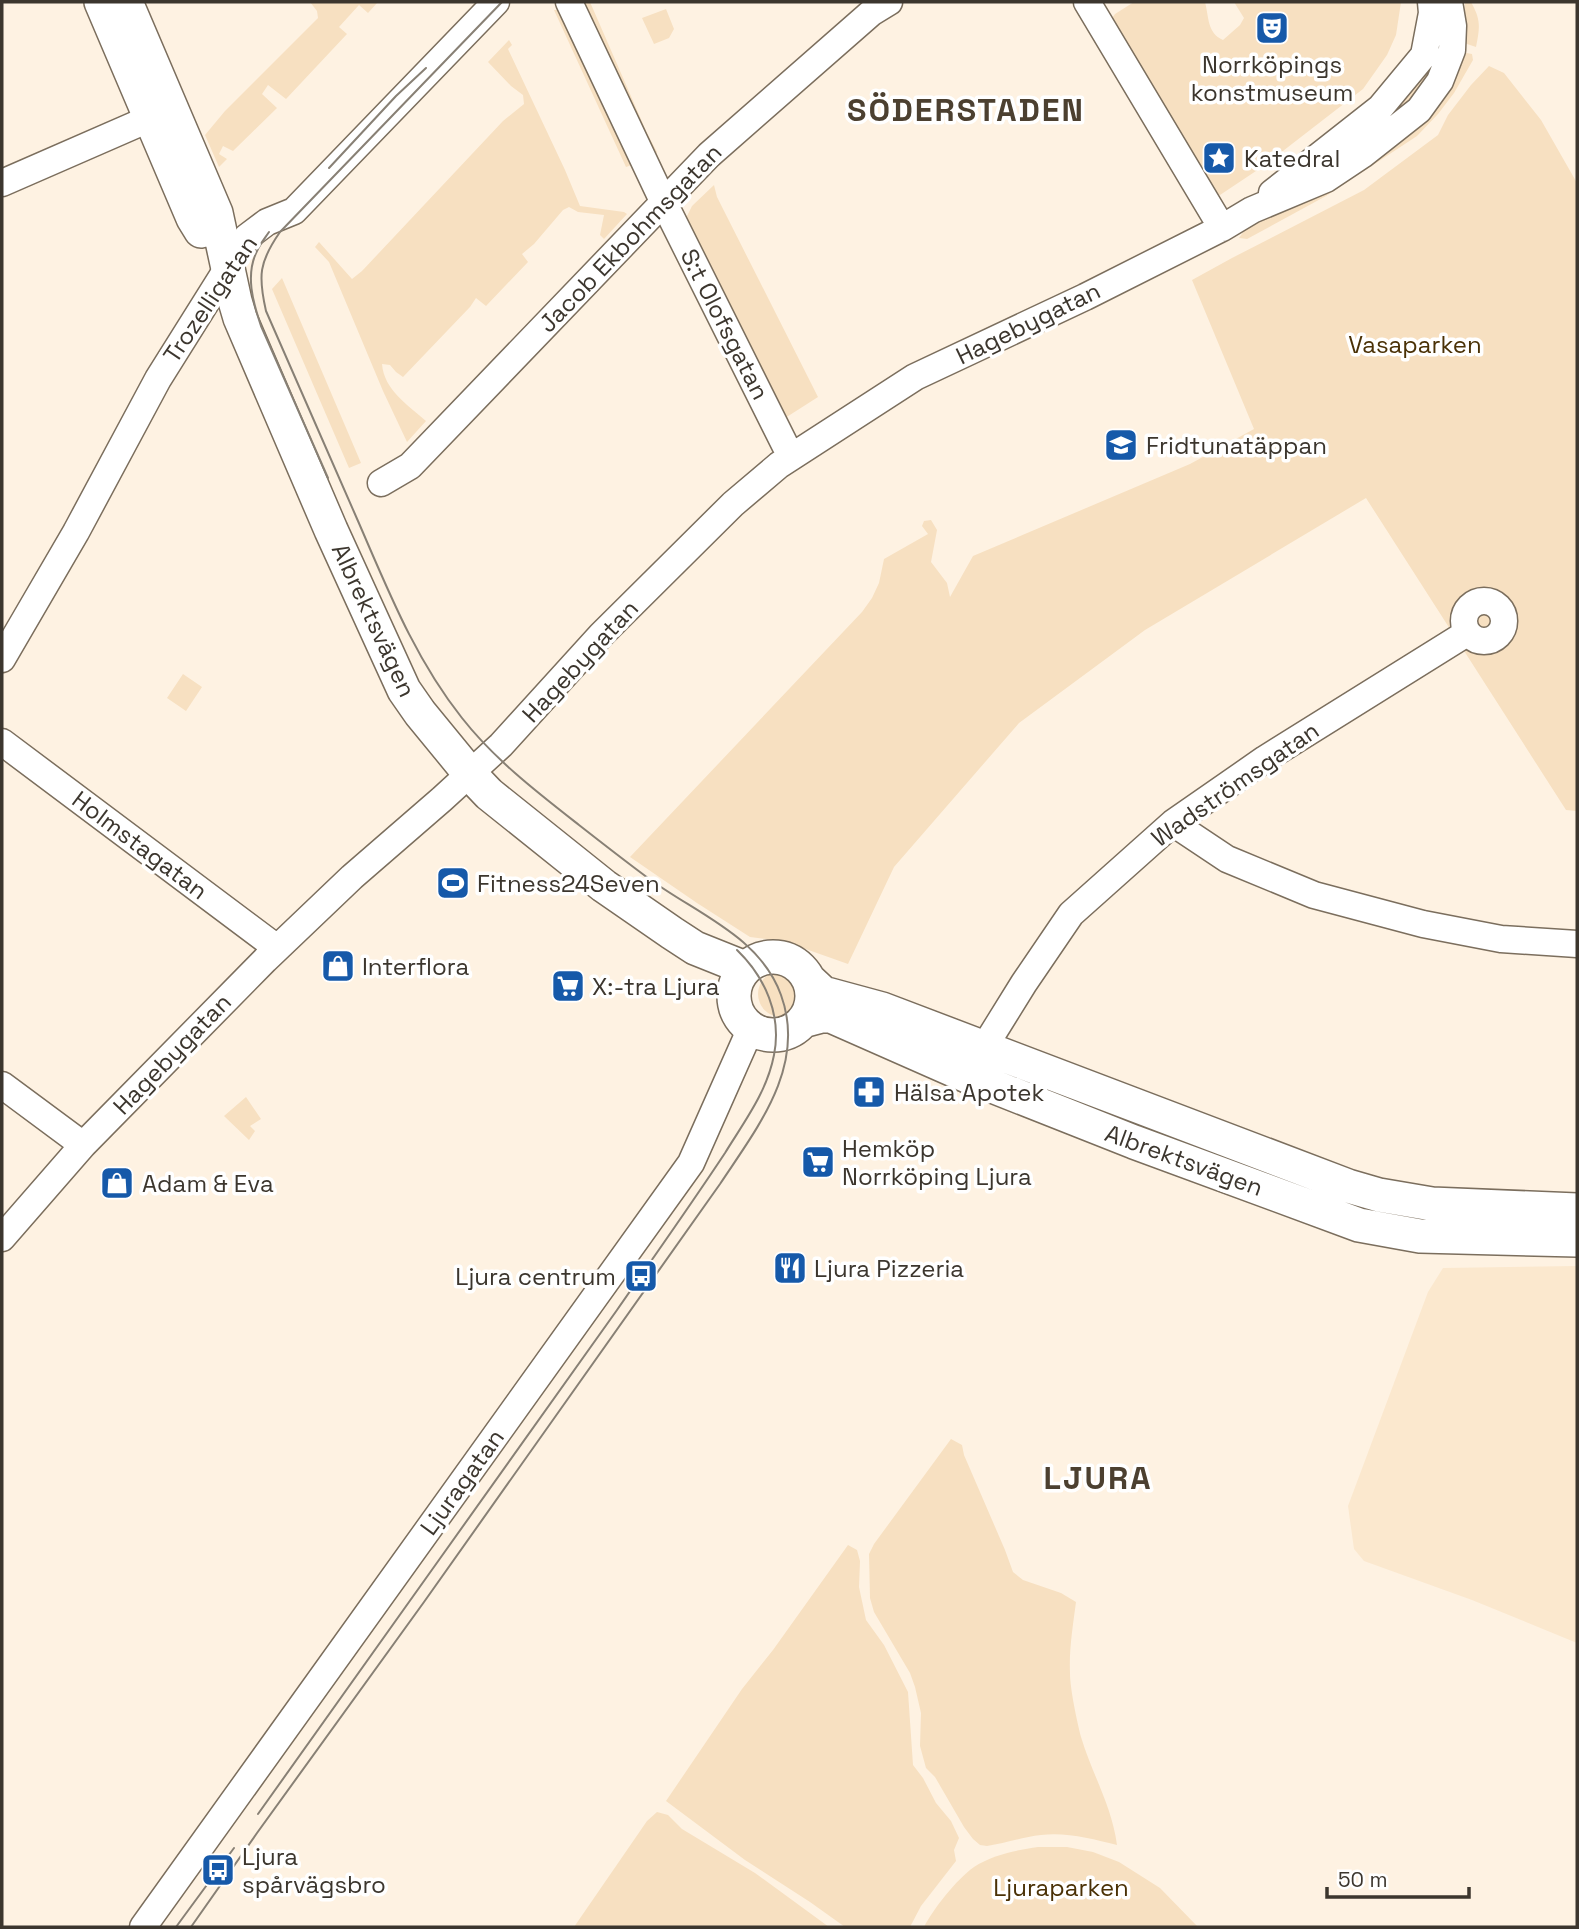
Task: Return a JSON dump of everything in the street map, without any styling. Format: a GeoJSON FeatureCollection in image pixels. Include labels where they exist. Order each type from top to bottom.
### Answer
{"type":"FeatureCollection","features":[{"type":"Feature","properties":{"kind":"main road","name":"Albrektsvägen"},"geometry":{"type":"LineString","coordinates":[[101,2],[216,213],[235,301],[249,339],[404,690],[420,713],[489,794],[604,886],[740,981]]}},
{"type":"Feature","properties":{"kind":"main road","name":"Albrektsvägen"},"geometry":{"type":"LineString","coordinates":[[126,2],[161,114]]}},
{"type":"Feature","properties":{"kind":"main road"},"geometry":{"type":"LineString","coordinates":[[783,957],[793,962],[808,979],[812,993],[811,1007],[806,1020],[798,1028],[776,1036],[762,1034],[741,1018],[736,1006],[740,981],[760,958],[783,957]]}},
{"type":"Feature","properties":{"kind":"main road","name":"Albrektsvägen"},"geometry":{"type":"LineString","coordinates":[[808,979],[823,993],[882,1009],[1133,1143],[1359,1225],[1420,1236],[1577,1240]]}},
{"type":"Feature","properties":{"kind":"main road","name":"Albrektsvägen"},"geometry":{"type":"LineString","coordinates":[[806,1020],[831,1016],[1359,1189],[1432,1204],[1577,1210]]}},
{"type":"Feature","properties":{"kind":"street","name":"Trozelligatan"},"geometry":{"type":"LineString","coordinates":[[2,659],[76,532],[158,379],[247,237],[267,222],[293,211],[496,2]]}},
{"type":"Feature","properties":{"kind":"street","name":"S:t Olofsgatan"},"geometry":{"type":"LineString","coordinates":[[569,2],[663,201],[791,457]]}},
{"type":"Feature","properties":{"kind":"street","name":"Jacob Ekbohmsgatan"},"geometry":{"type":"LineString","coordinates":[[381,483],[410,466],[718,147],[871,13],[889,2]]}},
{"type":"Feature","properties":{"kind":"street"},"geometry":{"type":"LineString","coordinates":[[1087,2],[1222,228]]}},
{"type":"Feature","properties":{"kind":"street","name":"Hagebygatan"},"geometry":{"type":"LineString","coordinates":[[1252,210],[1380,108],[1424,55],[1432,13],[1431,2]]}},
{"type":"Feature","properties":{"kind":"street","name":"Hagebygatan"},"geometry":{"type":"LineString","coordinates":[[2,1238],[83,1145],[277,948],[352,877],[501,745],[601,635],[712,524],[779,465],[915,377],[1085,297],[1222,228],[1252,210],[1326,178],[1363,155],[1419,110],[1440,81],[1451,50],[1453,26],[1449,2]]}},
{"type":"Feature","properties":{"kind":"street"},"geometry":{"type":"LineString","coordinates":[[2,183],[161,114]]}},
{"type":"Feature","properties":{"kind":"street","name":"Wadströmsgatan"},"geometry":{"type":"LineString","coordinates":[[975,1061],[1071,914],[1172,823],[1276,752],[1467,633]]}},
{"type":"Feature","properties":{"kind":"street","name":"Holmstagatan"},"geometry":{"type":"LineString","coordinates":[[2,742],[277,948]]}},
{"type":"Feature","properties":{"kind":"street"},"geometry":{"type":"LineString","coordinates":[[1172,823],[1227,859],[1314,895],[1423,924],[1501,939],[1577,944]]}},
{"type":"Feature","properties":{"kind":"street","name":"Ljuragatan"},"geometry":{"type":"LineString","coordinates":[[140,1925],[691,1163],[751,1028]]}},
{"type":"Feature","properties":{"kind":"street"},"geometry":{"type":"LineString","coordinates":[[2,1085],[83,1145]]}},
{"type":"Feature","properties":{"kind":"shaded area"},"geometry":{"type":"Polygon","coordinates":[[[1577,1266],[1577,1643],[1472,1600],[1364,1561],[1354,1549],[1348,1506],[1428,1292],[1443,1268],[1577,1266]]]}},
{"type":"Feature","properties":{"kind":"green space"},"geometry":{"type":"Polygon","coordinates":[[[310,2],[378,2],[368,13],[359,5],[339,27],[347,34],[286,99],[268,85],[262,94],[277,108],[233,151],[223,146],[219,154],[227,159],[219,167],[205,135],[225,111],[318,18],[317,11],[310,2]]]}},
{"type":"Feature","properties":{"kind":"green space"},"geometry":{"type":"Polygon","coordinates":[[[582,2],[590,2],[657,152],[654,157],[582,2]]]}},
{"type":"Feature","properties":{"kind":"green space"},"geometry":{"type":"Polygon","coordinates":[[[1134,2],[1205,2],[1211,29],[1223,40],[1244,18],[1234,2],[1401,2],[1396,35],[1387,55],[1363,89],[1265,165],[1220,195],[1213,192],[1110,21],[1115,14],[1134,2]]]}},
{"type":"Feature","properties":{"kind":"green space"},"geometry":{"type":"Polygon","coordinates":[[[1465,2],[1471,2],[1477,14],[1479,29],[1476,47],[1464,43],[1465,2]]]}},
{"type":"Feature","properties":{"kind":"green space"},"geometry":{"type":"Polygon","coordinates":[[[666,9],[674,29],[669,38],[654,44],[642,18],[666,9]]]}},
{"type":"Feature","properties":{"kind":"green space"},"geometry":{"type":"Polygon","coordinates":[[[554,10],[561,10],[632,165],[626,167],[554,10]]]}},
{"type":"Feature","properties":{"kind":"green space"},"geometry":{"type":"Polygon","coordinates":[[[509,40],[512,45],[508,49],[580,206],[627,214],[604,239],[600,235],[604,215],[578,212],[569,207],[563,210],[522,254],[528,262],[486,306],[476,298],[403,377],[390,365],[382,364],[392,389],[426,421],[407,442],[329,262],[315,247],[319,242],[352,279],[503,121],[524,104],[523,95],[488,62],[509,40]]]}},
{"type":"Feature","properties":{"kind":"green space"},"geometry":{"type":"Polygon","coordinates":[[[1461,52],[1472,54],[1473,60],[1454,93],[1417,136],[1326,196],[1247,239],[1239,238],[1246,228],[1323,188],[1461,52]]]}},
{"type":"Feature","properties":{"kind":"green space"},"geometry":{"type":"Polygon","coordinates":[[[1436,57],[1426,85],[1389,124],[1358,135],[1436,57]]]}},
{"type":"Feature","properties":{"kind":"green space","name":"Vasaparken"},"geometry":{"type":"Polygon","coordinates":[[[1489,66],[1504,73],[1541,120],[1577,183],[1577,811],[1566,810],[1366,498],[1145,630],[1019,723],[894,867],[848,964],[783,941],[750,937],[630,857],[862,612],[879,583],[884,559],[928,534],[922,526],[924,521],[931,520],[937,530],[931,562],[947,583],[950,597],[973,556],[1190,464],[1254,429],[1192,280],[1364,190],[1438,135],[1448,115],[1489,66]]]}},
{"type":"Feature","properties":{"kind":"green space"},"geometry":{"type":"Polygon","coordinates":[[[714,185],[717,197],[818,397],[782,420],[689,230],[686,218],[692,206],[714,185]]]}},
{"type":"Feature","properties":{"kind":"green space"},"geometry":{"type":"Polygon","coordinates":[[[282,278],[361,463],[349,468],[272,289],[282,278]]]}},
{"type":"Feature","properties":{"kind":"green space"},"geometry":{"type":"Polygon","coordinates":[[[183,674],[202,687],[186,711],[167,698],[183,674]]]}},
{"type":"Feature","properties":{"kind":"green space"},"geometry":{"type":"Polygon","coordinates":[[[781,971],[797,978],[804,994],[797,1010],[781,1017],[765,1010],[758,994],[765,978],[781,971]]]}},
{"type":"Feature","properties":{"kind":"green space"},"geometry":{"type":"Polygon","coordinates":[[[246,1097],[261,1119],[250,1126],[255,1131],[249,1140],[224,1116],[246,1097]]]}},
{"type":"Feature","properties":{"kind":"green space"},"geometry":{"type":"Polygon","coordinates":[[[951,1439],[962,1445],[1013,1572],[1023,1580],[1061,1593],[1076,1602],[1070,1655],[1072,1696],[1081,1737],[1111,1817],[1117,1845],[1051,1834],[980,1845],[964,1827],[935,1777],[926,1768],[920,1746],[921,1713],[915,1687],[910,1673],[874,1612],[870,1598],[869,1554],[951,1439]]]}},
{"type":"Feature","properties":{"kind":"green space"},"geometry":{"type":"Polygon","coordinates":[[[848,1545],[857,1550],[860,1561],[859,1587],[866,1620],[884,1645],[908,1692],[913,1765],[936,1803],[951,1821],[959,1838],[954,1850],[956,1861],[921,1906],[910,1927],[845,1927],[745,1860],[666,1801],[742,1689],[848,1545]]]}},
{"type":"Feature","properties":{"kind":"green space"},"geometry":{"type":"Polygon","coordinates":[[[657,1812],[668,1815],[682,1829],[755,1873],[829,1927],[574,1927],[647,1821],[657,1812]]]}},
{"type":"Feature","properties":{"kind":"green space","name":"Ljuraparken"},"geometry":{"type":"Polygon","coordinates":[[[1038,1847],[1067,1847],[1093,1852],[1119,1862],[1160,1888],[1198,1927],[924,1927],[946,1895],[974,1867],[1013,1851],[1038,1847]]]}},
{"type":"Feature","properties":{"kind":"tram line"},"geometry":{"type":"LineString","coordinates":[[191,1927],[720,1184],[749,1141],[774,1095],[788,1047],[787,1021],[781,995],[771,974],[758,957],[742,941],[648,878],[533,788],[488,748],[445,695],[416,648],[392,598],[266,311],[262,270],[268,252],[280,232],[502,2]]}},
{"type":"Feature","properties":{"kind":"tram line"},"geometry":{"type":"LineString","coordinates":[[329,168],[426,68]]}},
{"type":"Feature","properties":{"kind":"tram line"},"geometry":{"type":"LineString","coordinates":[[269,232],[257,251],[251,269],[255,308],[328,478]]}},
{"type":"Feature","properties":{"kind":"tram line"},"geometry":{"type":"LineString","coordinates":[[258,1814],[617,1310],[712,1173],[754,1106],[771,1069],[776,1026],[763,985],[756,972],[737,950]]}},
{"type":"Feature","properties":{"kind":"tram line"},"geometry":{"type":"LineString","coordinates":[[176,1927],[234,1848]]}},
{"type":"Feature","properties":{"kind":"place","name":"Norrköpings konstmuseum"},"geometry":{"type":"Point","coordinates":[1272,28]}},
{"type":"Feature","properties":{"kind":"place","name":"Katedral"},"geometry":{"type":"Point","coordinates":[1219,158]}},
{"type":"Feature","properties":{"kind":"place","name":"Fridtunatäppan"},"geometry":{"type":"Point","coordinates":[1121,445]}},
{"type":"Feature","properties":{"kind":"place","name":"Fitness24Seven"},"geometry":{"type":"Point","coordinates":[453,883]}},
{"type":"Feature","properties":{"kind":"place","name":"Interflora"},"geometry":{"type":"Point","coordinates":[338,966]}},
{"type":"Feature","properties":{"kind":"place","name":"X:-tra Ljura"},"geometry":{"type":"Point","coordinates":[568,986]}},
{"type":"Feature","properties":{"kind":"place","name":"Hälsa Apotek"},"geometry":{"type":"Point","coordinates":[869,1092]}},
{"type":"Feature","properties":{"kind":"place","name":"Hemköp Norrköping Ljura"},"geometry":{"type":"Point","coordinates":[818,1162]}},
{"type":"Feature","properties":{"kind":"place","name":"Adam & Eva"},"geometry":{"type":"Point","coordinates":[117,1183]}},
{"type":"Feature","properties":{"kind":"place","name":"Ljura Pizzeria"},"geometry":{"type":"Point","coordinates":[790,1268]}},
{"type":"Feature","properties":{"kind":"place","name":"Ljura centrum"},"geometry":{"type":"Point","coordinates":[641,1276]}},
{"type":"Feature","properties":{"kind":"place","name":"Ljura spårvägsbro"},"geometry":{"type":"Point","coordinates":[218,1870]}},
{"type":"Feature","properties":{"kind":"district","name":"SÖDERSTADEN"},"geometry":{"type":"Point","coordinates":[966,110]}},
{"type":"Feature","properties":{"kind":"district","name":"LJURA"},"geometry":{"type":"Point","coordinates":[1098,1478]}}]}
